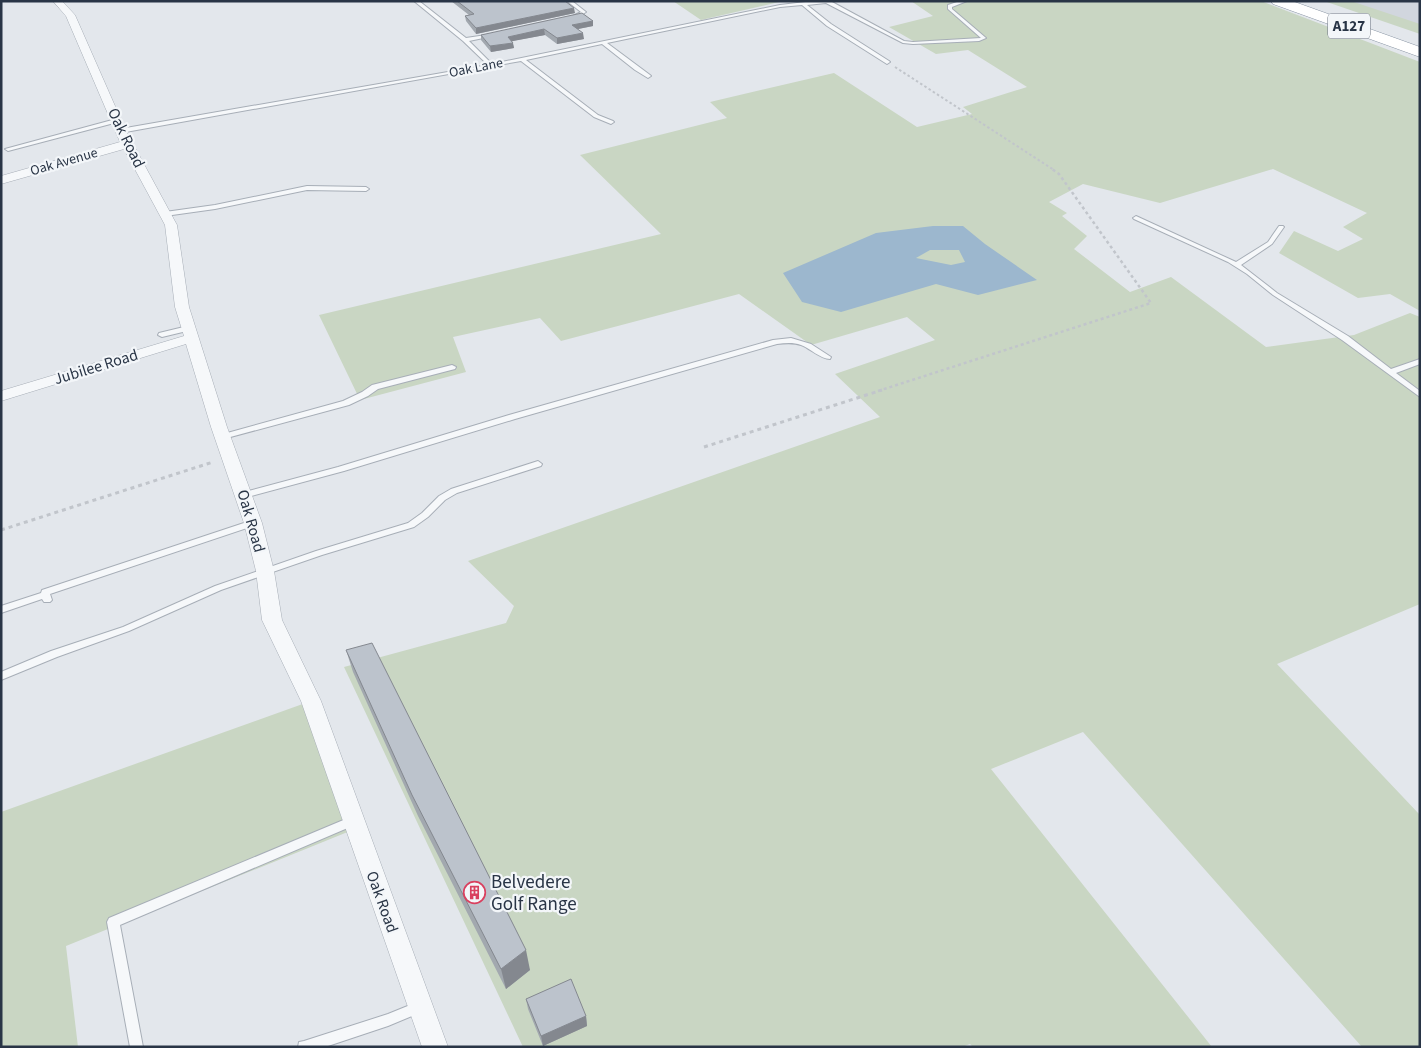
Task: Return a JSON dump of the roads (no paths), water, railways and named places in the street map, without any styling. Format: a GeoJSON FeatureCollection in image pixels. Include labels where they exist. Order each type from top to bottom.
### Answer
{"type":"FeatureCollection","features":[{"type":"Feature","properties":{"kind":"highway","name":"A127"},"geometry":{"type":"LineString","coordinates":[[1278,1],[1420,52]]}},
{"type":"Feature","properties":{"kind":"highway","name":"A127"},"geometry":{"type":"LineString","coordinates":[[1302,1],[1420,42]]}},
{"type":"Feature","properties":{"kind":"street","name":"Oak Road"},"geometry":{"type":"LineString","coordinates":[[57,1],[70,15],[121,132],[172,225],[177,273],[190,333],[253,523],[265,571],[272,620],[311,701],[352,821],[435,1047]]}},
{"type":"Feature","properties":{"kind":"street","name":"Oak Avenue"},"geometry":{"type":"LineString","coordinates":[[1,180],[121,132]]}},
{"type":"Feature","properties":{"kind":"street","name":"Jubilee Road"},"geometry":{"type":"LineString","coordinates":[[1,396],[190,333]]}},
{"type":"Feature","properties":{"kind":"lane"},"geometry":{"type":"LineString","coordinates":[[416,1],[465,40],[492,65]]}},
{"type":"Feature","properties":{"kind":"lane"},"geometry":{"type":"LineString","coordinates":[[569,1],[584,12],[578,17],[569,19]]}},
{"type":"Feature","properties":{"kind":"lane"},"geometry":{"type":"LineString","coordinates":[[830,2],[903,42],[913,43],[979,40],[984,38],[950,9],[950,6],[965,1]]}},
{"type":"Feature","properties":{"kind":"lane","name":"Oak Lane"},"geometry":{"type":"LineString","coordinates":[[121,132],[492,65],[780,6],[830,2]]}},
{"type":"Feature","properties":{"kind":"lane"},"geometry":{"type":"LineString","coordinates":[[803,4],[829,25],[887,62]]}},
{"type":"Feature","properties":{"kind":"lane"},"geometry":{"type":"LineString","coordinates":[[465,40],[493,34]]}},
{"type":"Feature","properties":{"kind":"lane"},"geometry":{"type":"LineString","coordinates":[[603,42],[637,70],[648,76]]}},
{"type":"Feature","properties":{"kind":"lane"},"geometry":{"type":"LineString","coordinates":[[522,59],[596,116],[611,122]]}},
{"type":"Feature","properties":{"kind":"lane"},"geometry":{"type":"LineString","coordinates":[[8,149],[69,132],[121,132]]}},
{"type":"Feature","properties":{"kind":"lane"},"geometry":{"type":"LineString","coordinates":[[165,214],[215,207],[306,188],[366,189]]}},
{"type":"Feature","properties":{"kind":"lane"},"geometry":{"type":"LineString","coordinates":[[1136,218],[1197,244],[1236,265],[1275,294],[1345,338],[1420,395]]}},
{"type":"Feature","properties":{"kind":"lane"},"geometry":{"type":"LineString","coordinates":[[1236,265],[1270,243],[1281,227]]}},
{"type":"Feature","properties":{"kind":"lane"},"geometry":{"type":"LineString","coordinates":[[162,335],[190,333]]}},
{"type":"Feature","properties":{"kind":"lane"},"geometry":{"type":"LineString","coordinates":[[244,495],[341,469],[512,417],[776,342],[793,339],[799,340],[827,357]]}},
{"type":"Feature","properties":{"kind":"lane"},"geometry":{"type":"LineString","coordinates":[[1391,372],[1420,361]]}},
{"type":"Feature","properties":{"kind":"lane"},"geometry":{"type":"LineString","coordinates":[[223,437],[346,403],[375,387],[452,367]]}},
{"type":"Feature","properties":{"kind":"lane"},"geometry":{"type":"LineString","coordinates":[[1,676],[54,654],[126,629],[218,588],[265,571],[411,525],[425,515],[442,498],[454,491],[538,464]]}},
{"type":"Feature","properties":{"kind":"lane"},"geometry":{"type":"LineString","coordinates":[[1,610],[46,598],[45,592],[253,523]]}},
{"type":"Feature","properties":{"kind":"lane"},"geometry":{"type":"LineString","coordinates":[[137,1047],[113,922],[352,821]]}},
{"type":"Feature","properties":{"kind":"lane"},"geometry":{"type":"LineString","coordinates":[[304,1047],[388,1020],[420,1007]]}},
{"type":"Feature","properties":{"kind":"water"},"geometry":{"type":"Polygon","coordinates":[[[933,226],[963,226],[985,244],[1037,280],[978,295],[936,284],[841,312],[802,302],[783,273],[876,233],[933,226]],[[930,250],[916,258],[951,265],[965,262],[959,250],[930,250]]]}},
{"type":"Feature","properties":{"kind":"place","name":"Belvedere Golf Range"},"geometry":{"type":"Point","coordinates":[475,893]}}]}
